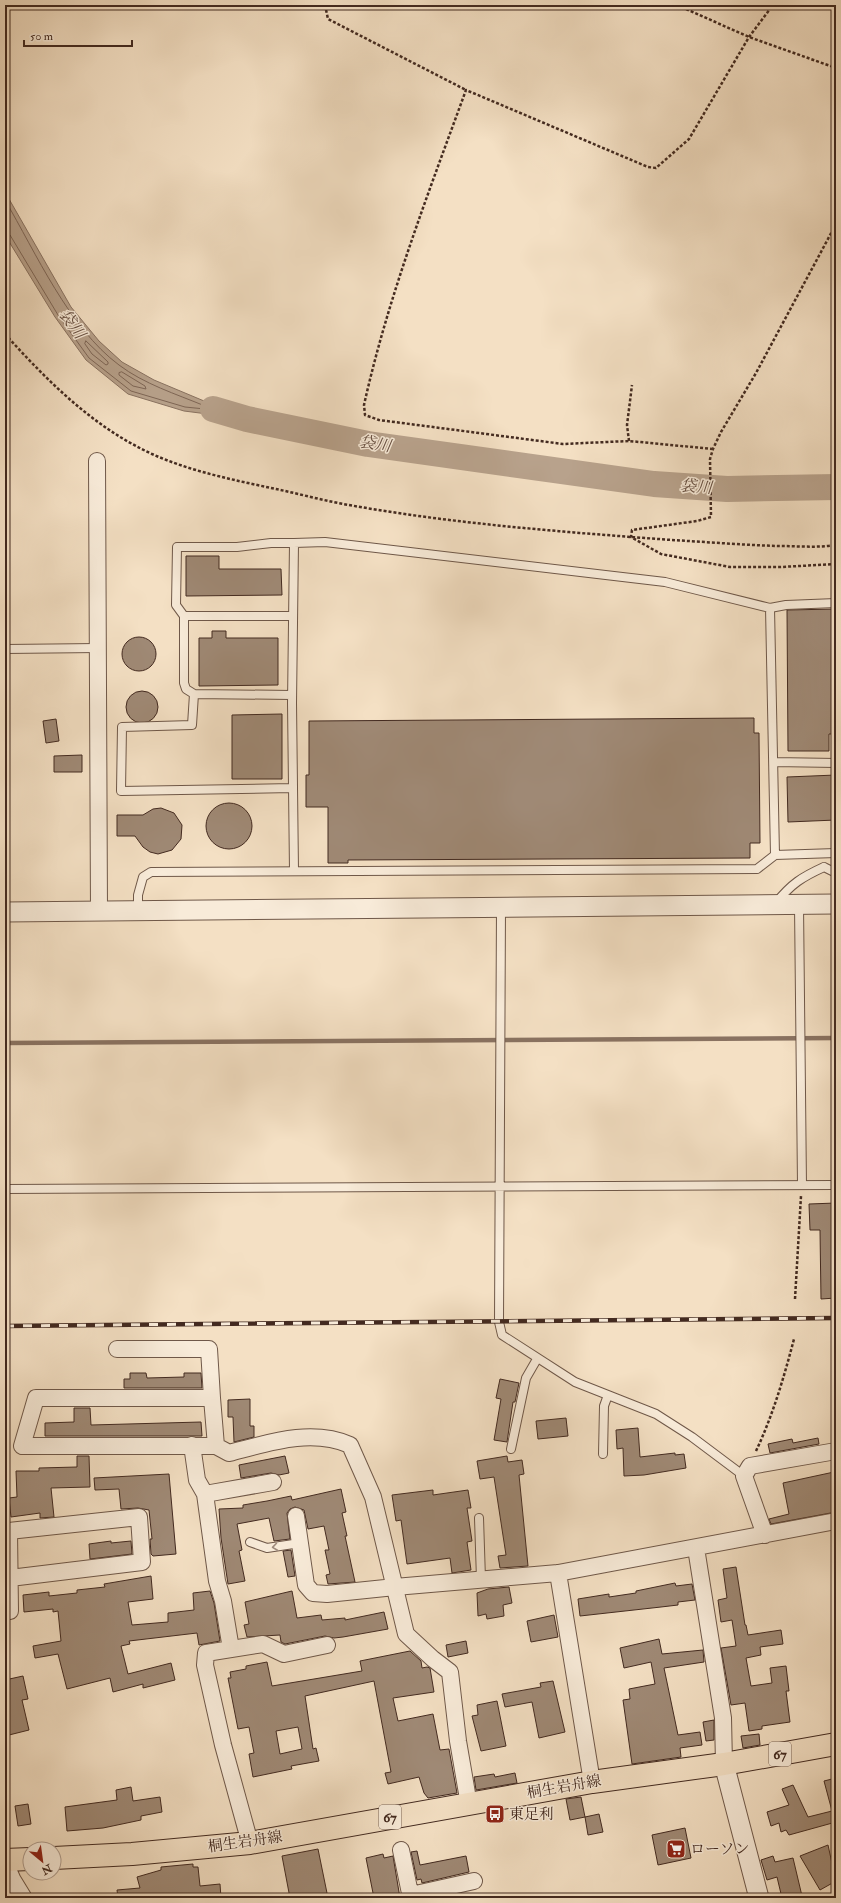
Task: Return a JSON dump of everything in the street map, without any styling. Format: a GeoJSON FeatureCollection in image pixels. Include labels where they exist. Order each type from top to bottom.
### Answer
{"type":"FeatureCollection","features":[{"type":"Feature","properties":{"kind":"main road","name":"桐生岩舟線"},"geometry":{"type":"LineString","coordinates":[[62,1858],[132,1854],[250,1843],[592,1782],[724,1764],[836,1744]]}},
{"type":"Feature","properties":{"kind":"main road"},"geometry":{"type":"LineString","coordinates":[[5,1860],[22,1859]]}},
{"type":"Feature","properties":{"kind":"street"},"geometry":{"type":"LineString","coordinates":[[97,461],[99,911]]}},
{"type":"Feature","properties":{"kind":"street"},"geometry":{"type":"LineString","coordinates":[[5,912],[836,904]]}},
{"type":"Feature","properties":{"kind":"street"},"geometry":{"type":"LineString","coordinates":[[117,1349],[209,1350],[216,1446]]}},
{"type":"Feature","properties":{"kind":"street"},"geometry":{"type":"LineString","coordinates":[[212,1398],[36,1398],[22,1446],[192,1445],[216,1446],[229,1453],[303,1436],[342,1441],[350,1445],[373,1497],[406,1634],[433,1659],[450,1672],[458,1741],[469,1805]]}},
{"type":"Feature","properties":{"kind":"street"},"geometry":{"type":"LineString","coordinates":[[192,1445],[197,1480],[205,1494],[217,1581],[223,1601],[231,1649]]}},
{"type":"Feature","properties":{"kind":"street"},"geometry":{"type":"LineString","coordinates":[[764,1535],[747,1471],[836,1453]]}},
{"type":"Feature","properties":{"kind":"street"},"geometry":{"type":"LineString","coordinates":[[205,1494],[273,1482]]}},
{"type":"Feature","properties":{"kind":"street"},"geometry":{"type":"LineString","coordinates":[[296,1516],[306,1585],[313,1593],[327,1594],[395,1586],[558,1573],[836,1522]]}},
{"type":"Feature","properties":{"kind":"street"},"geometry":{"type":"LineString","coordinates":[[5,1612],[10,1611],[9,1531],[139,1517],[142,1562],[10,1578]]}},
{"type":"Feature","properties":{"kind":"street"},"geometry":{"type":"LineString","coordinates":[[696,1548],[723,1718],[724,1764],[759,1898]]}},
{"type":"Feature","properties":{"kind":"street"},"geometry":{"type":"LineString","coordinates":[[558,1573],[592,1782]]}},
{"type":"Feature","properties":{"kind":"street"},"geometry":{"type":"LineString","coordinates":[[250,1843],[223,1745],[205,1665],[206,1653],[263,1644],[284,1654],[327,1646]]}},
{"type":"Feature","properties":{"kind":"street"},"geometry":{"type":"LineString","coordinates":[[401,1850],[411,1896],[474,1882]]}},
{"type":"Feature","properties":{"kind":"street"},"geometry":{"type":"LineString","coordinates":[[5,1866],[11,1880],[22,1898]]}},
{"type":"Feature","properties":{"kind":"lane"},"geometry":{"type":"LineString","coordinates":[[292,694],[194,694],[186,689],[184,683],[184,616],[176,604],[177,547],[237,547],[271,543],[325,542],[665,582],[770,608],[786,605],[836,603]]}},
{"type":"Feature","properties":{"kind":"lane"},"geometry":{"type":"LineString","coordinates":[[294,543],[292,616],[292,788],[294,871]]}},
{"type":"Feature","properties":{"kind":"lane"},"geometry":{"type":"LineString","coordinates":[[770,608],[775,854]]}},
{"type":"Feature","properties":{"kind":"lane"},"geometry":{"type":"LineString","coordinates":[[184,616],[292,616]]}},
{"type":"Feature","properties":{"kind":"lane"},"geometry":{"type":"LineString","coordinates":[[5,649],[98,648]]}},
{"type":"Feature","properties":{"kind":"lane"},"geometry":{"type":"LineString","coordinates":[[194,694],[192,725],[122,727],[121,791],[292,788]]}},
{"type":"Feature","properties":{"kind":"lane"},"geometry":{"type":"LineString","coordinates":[[774,762],[836,763]]}},
{"type":"Feature","properties":{"kind":"lane"},"geometry":{"type":"LineString","coordinates":[[824,853],[824,867]]}},
{"type":"Feature","properties":{"kind":"lane"},"geometry":{"type":"LineString","coordinates":[[138,911],[138,895],[143,877],[151,872],[757,868],[775,854],[836,853]]}},
{"type":"Feature","properties":{"kind":"lane"},"geometry":{"type":"LineString","coordinates":[[824,867],[836,873]]}},
{"type":"Feature","properties":{"kind":"lane"},"geometry":{"type":"LineString","coordinates":[[774,905],[786,890],[799,879],[824,867]]}},
{"type":"Feature","properties":{"kind":"lane"},"geometry":{"type":"LineString","coordinates":[[799,905],[802,1185]]}},
{"type":"Feature","properties":{"kind":"lane"},"geometry":{"type":"LineString","coordinates":[[501,908],[500,1329],[502,1335],[537,1359],[575,1382],[656,1414],[747,1471]]}},
{"type":"Feature","properties":{"kind":"lane"},"geometry":{"type":"LineString","coordinates":[[5,1189],[500,1188],[836,1185]]}},
{"type":"Feature","properties":{"kind":"lane"},"geometry":{"type":"LineString","coordinates":[[511,1449],[526,1378],[537,1359]]}},
{"type":"Feature","properties":{"kind":"lane"},"geometry":{"type":"LineString","coordinates":[[603,1454],[604,1406],[608,1395]]}},
{"type":"Feature","properties":{"kind":"lane"},"geometry":{"type":"LineString","coordinates":[[478,1518],[482,1579]]}},
{"type":"Feature","properties":{"kind":"lane"},"geometry":{"type":"LineString","coordinates":[[250,1542],[267,1548],[300,1543]]}},
{"type":"Feature","properties":{"kind":"path"},"geometry":{"type":"LineString","coordinates":[[325,5],[328,19],[466,90],[648,167],[656,168],[689,139],[749,37],[773,5]]}},
{"type":"Feature","properties":{"kind":"path"},"geometry":{"type":"LineString","coordinates":[[677,5],[749,37],[836,68]]}},
{"type":"Feature","properties":{"kind":"path"},"geometry":{"type":"LineString","coordinates":[[466,90],[415,228],[384,322],[364,405],[365,415],[379,420],[563,444],[629,441],[713,449]]}},
{"type":"Feature","properties":{"kind":"path"},"geometry":{"type":"LineString","coordinates":[[631,537],[632,530],[697,521],[710,517],[712,513],[710,459],[713,449],[721,432],[756,373],[836,224]]}},
{"type":"Feature","properties":{"kind":"path"},"geometry":{"type":"LineString","coordinates":[[5,334],[28,360],[72,401],[108,430],[137,447],[171,461],[232,479],[349,505],[467,521],[581,534],[752,545],[805,547],[836,545]]}},
{"type":"Feature","properties":{"kind":"path"},"geometry":{"type":"LineString","coordinates":[[629,441],[627,425],[632,385]]}},
{"type":"Feature","properties":{"kind":"path"},"geometry":{"type":"LineString","coordinates":[[631,537],[660,554],[730,567],[781,567],[836,564]]}},
{"type":"Feature","properties":{"kind":"path"},"geometry":{"type":"LineString","coordinates":[[795,1300],[802,1185]]}},
{"type":"Feature","properties":{"kind":"path"},"geometry":{"type":"LineString","coordinates":[[747,1471],[767,1427],[782,1384],[794,1339]]}},
{"type":"Feature","properties":{"kind":"water"},"geometry":{"type":"Polygon","coordinates":[[[5,192],[71,307],[99,341],[122,362],[154,380],[247,419],[184,411],[128,394],[86,360],[55,317],[5,235],[5,192]]]}},
{"type":"Feature","properties":{"kind":"building"},"geometry":{"type":"Polygon","coordinates":[[[186,556],[219,556],[219,569],[281,569],[282,595],[186,596],[186,556]]]}},
{"type":"Feature","properties":{"kind":"building"},"geometry":{"type":"Polygon","coordinates":[[[836,609],[836,734],[829,734],[829,751],[788,751],[787,610],[836,609]]]}},
{"type":"Feature","properties":{"kind":"building"},"geometry":{"type":"Polygon","coordinates":[[[212,631],[226,631],[226,638],[278,638],[278,685],[199,686],[199,638],[212,638],[212,631]]]}},
{"type":"Feature","properties":{"kind":"building"},"geometry":{"type":"Polygon","coordinates":[[[139,637],[151,642],[156,654],[151,666],[139,671],[127,666],[122,654],[127,642],[139,637]]]}},
{"type":"Feature","properties":{"kind":"building"},"geometry":{"type":"Polygon","coordinates":[[[139,691],[145,691],[155,698],[158,707],[157,713],[151,720],[145,723],[139,723],[129,716],[126,710],[126,704],[133,694],[139,691]]]}},
{"type":"Feature","properties":{"kind":"building"},"geometry":{"type":"Polygon","coordinates":[[[282,714],[282,779],[232,779],[232,715],[282,714]]]}},
{"type":"Feature","properties":{"kind":"building"},"geometry":{"type":"Polygon","coordinates":[[[754,718],[754,733],[759,733],[760,843],[750,843],[750,858],[348,860],[348,863],[328,863],[328,807],[306,807],[306,775],[309,775],[309,721],[754,718]]]}},
{"type":"Feature","properties":{"kind":"building"},"geometry":{"type":"Polygon","coordinates":[[[56,719],[59,741],[46,743],[43,721],[56,719]]]}},
{"type":"Feature","properties":{"kind":"building"},"geometry":{"type":"Polygon","coordinates":[[[82,755],[82,772],[54,772],[54,756],[82,755]]]}},
{"type":"Feature","properties":{"kind":"building"},"geometry":{"type":"Polygon","coordinates":[[[836,775],[836,820],[788,822],[787,777],[836,775]]]}},
{"type":"Feature","properties":{"kind":"building"},"geometry":{"type":"Polygon","coordinates":[[[229,803],[242,807],[248,813],[252,826],[248,839],[242,845],[229,849],[216,845],[210,839],[206,826],[210,813],[216,807],[229,803]]]}},
{"type":"Feature","properties":{"kind":"building"},"geometry":{"type":"Polygon","coordinates":[[[161,808],[174,813],[182,825],[181,839],[172,850],[158,854],[150,852],[143,847],[135,836],[117,836],[117,815],[143,815],[153,809],[161,808]]]}},
{"type":"Feature","properties":{"kind":"building"},"geometry":{"type":"Polygon","coordinates":[[[836,1203],[836,1298],[821,1299],[820,1230],[810,1230],[809,1204],[836,1203]]]}},
{"type":"Feature","properties":{"kind":"building"},"geometry":{"type":"Polygon","coordinates":[[[130,1373],[146,1373],[147,1378],[184,1377],[184,1373],[201,1373],[202,1388],[124,1388],[124,1379],[130,1379],[130,1373]]]}},
{"type":"Feature","properties":{"kind":"building"},"geometry":{"type":"Polygon","coordinates":[[[500,1379],[519,1383],[515,1402],[513,1402],[507,1442],[494,1440],[501,1399],[496,1398],[500,1379]]]}},
{"type":"Feature","properties":{"kind":"building"},"geometry":{"type":"Polygon","coordinates":[[[250,1399],[250,1426],[254,1426],[254,1437],[234,1442],[233,1417],[228,1417],[228,1400],[250,1399]]]}},
{"type":"Feature","properties":{"kind":"building"},"geometry":{"type":"Polygon","coordinates":[[[74,1408],[90,1408],[91,1425],[201,1422],[202,1436],[45,1436],[45,1423],[74,1422],[74,1408]]]}},
{"type":"Feature","properties":{"kind":"building"},"geometry":{"type":"Polygon","coordinates":[[[566,1418],[568,1436],[538,1439],[536,1421],[566,1418]]]}},
{"type":"Feature","properties":{"kind":"building"},"geometry":{"type":"Polygon","coordinates":[[[638,1428],[640,1457],[675,1453],[675,1455],[684,1454],[686,1468],[644,1475],[624,1476],[623,1448],[617,1449],[616,1430],[638,1428]]]}},
{"type":"Feature","properties":{"kind":"building"},"geometry":{"type":"Polygon","coordinates":[[[818,1438],[819,1444],[770,1453],[768,1444],[792,1439],[793,1443],[818,1438]]]}},
{"type":"Feature","properties":{"kind":"building"},"geometry":{"type":"Polygon","coordinates":[[[77,1456],[89,1456],[90,1487],[51,1488],[54,1517],[40,1518],[40,1513],[11,1517],[9,1498],[17,1497],[16,1471],[39,1471],[39,1468],[77,1467],[77,1456]]]}},
{"type":"Feature","properties":{"kind":"building"},"geometry":{"type":"Polygon","coordinates":[[[285,1456],[289,1473],[279,1475],[271,1473],[241,1478],[239,1465],[285,1456]]]}},
{"type":"Feature","properties":{"kind":"building"},"geometry":{"type":"Polygon","coordinates":[[[507,1456],[508,1462],[522,1460],[524,1474],[519,1475],[528,1566],[500,1568],[498,1556],[506,1555],[494,1477],[480,1479],[477,1461],[507,1456]]]}},
{"type":"Feature","properties":{"kind":"building"},"geometry":{"type":"Polygon","coordinates":[[[834,1472],[836,1482],[836,1512],[771,1524],[769,1519],[789,1514],[783,1483],[834,1472]]]}},
{"type":"Feature","properties":{"kind":"building"},"geometry":{"type":"Polygon","coordinates":[[[169,1474],[176,1554],[153,1556],[151,1554],[150,1539],[152,1539],[149,1510],[138,1508],[121,1509],[119,1489],[95,1490],[94,1478],[169,1474]]]}},
{"type":"Feature","properties":{"kind":"building"},"geometry":{"type":"Polygon","coordinates":[[[341,1489],[346,1512],[342,1513],[347,1536],[345,1536],[355,1582],[328,1584],[326,1575],[330,1574],[325,1550],[329,1550],[324,1526],[308,1529],[304,1510],[295,1507],[290,1509],[287,1513],[290,1539],[274,1541],[269,1518],[237,1524],[242,1550],[239,1551],[245,1581],[228,1584],[221,1538],[219,1509],[243,1508],[243,1505],[291,1496],[292,1500],[341,1489]]]}},
{"type":"Feature","properties":{"kind":"building"},"geometry":{"type":"Polygon","coordinates":[[[433,1490],[433,1495],[468,1490],[471,1508],[467,1508],[472,1541],[467,1542],[471,1570],[452,1573],[450,1558],[407,1564],[401,1520],[396,1521],[392,1495],[433,1490]]]}},
{"type":"Feature","properties":{"kind":"building"},"geometry":{"type":"Polygon","coordinates":[[[111,1541],[111,1543],[131,1541],[132,1554],[90,1559],[89,1544],[111,1541]]]}},
{"type":"Feature","properties":{"kind":"building"},"geometry":{"type":"Polygon","coordinates":[[[291,1550],[295,1576],[288,1577],[283,1551],[291,1550]]]}},
{"type":"Feature","properties":{"kind":"building"},"geometry":{"type":"Polygon","coordinates":[[[736,1567],[745,1625],[748,1635],[781,1630],[783,1644],[760,1647],[761,1655],[746,1658],[751,1686],[772,1683],[770,1668],[786,1666],[789,1691],[786,1691],[790,1722],[762,1726],[762,1729],[749,1731],[745,1703],[731,1705],[721,1648],[736,1646],[732,1620],[721,1622],[718,1600],[727,1598],[723,1569],[736,1567]]]}},
{"type":"Feature","properties":{"kind":"building"},"geometry":{"type":"Polygon","coordinates":[[[151,1576],[153,1599],[128,1602],[132,1625],[168,1622],[168,1613],[194,1610],[193,1593],[210,1591],[214,1603],[220,1641],[199,1645],[197,1633],[129,1641],[130,1644],[121,1646],[128,1674],[171,1663],[175,1680],[143,1688],[143,1684],[113,1692],[110,1678],[67,1689],[58,1654],[35,1658],[33,1646],[61,1641],[58,1611],[53,1612],[53,1609],[24,1612],[23,1595],[49,1592],[49,1596],[77,1593],[77,1590],[105,1587],[104,1584],[151,1576]]]}},
{"type":"Feature","properties":{"kind":"building"},"geometry":{"type":"Polygon","coordinates":[[[675,1583],[676,1586],[692,1584],[695,1600],[678,1602],[678,1605],[580,1616],[578,1599],[609,1594],[609,1597],[636,1593],[636,1591],[675,1583]]]}},
{"type":"Feature","properties":{"kind":"building"},"geometry":{"type":"Polygon","coordinates":[[[509,1587],[512,1603],[503,1605],[504,1616],[487,1619],[486,1614],[478,1616],[477,1593],[488,1589],[509,1587]]]}},
{"type":"Feature","properties":{"kind":"building"},"geometry":{"type":"Polygon","coordinates":[[[292,1591],[297,1618],[321,1615],[322,1620],[345,1618],[345,1620],[384,1612],[388,1629],[334,1638],[325,1636],[285,1644],[281,1642],[280,1635],[247,1637],[244,1625],[249,1624],[245,1602],[292,1591]]]}},
{"type":"Feature","properties":{"kind":"building"},"geometry":{"type":"Polygon","coordinates":[[[554,1615],[558,1637],[531,1642],[527,1621],[554,1615]]]}},
{"type":"Feature","properties":{"kind":"building"},"geometry":{"type":"Polygon","coordinates":[[[659,1639],[662,1654],[703,1650],[704,1662],[664,1668],[678,1735],[700,1732],[702,1745],[680,1748],[681,1757],[632,1764],[623,1700],[630,1699],[629,1689],[655,1684],[651,1662],[624,1668],[620,1648],[659,1639]]]}},
{"type":"Feature","properties":{"kind":"building"},"geometry":{"type":"Polygon","coordinates":[[[466,1641],[468,1653],[448,1657],[446,1645],[466,1641]]]}},
{"type":"Feature","properties":{"kind":"building"},"geometry":{"type":"Polygon","coordinates":[[[410,1651],[421,1661],[422,1668],[430,1668],[434,1692],[393,1698],[398,1721],[433,1714],[440,1750],[449,1749],[457,1793],[428,1798],[424,1793],[419,1777],[388,1784],[385,1773],[391,1772],[374,1681],[305,1696],[313,1749],[316,1748],[319,1761],[291,1766],[292,1769],[253,1777],[249,1754],[254,1753],[249,1727],[238,1729],[228,1678],[231,1678],[230,1672],[246,1669],[246,1666],[267,1662],[272,1686],[362,1671],[360,1661],[410,1651]],[[298,1727],[276,1731],[280,1754],[302,1749],[298,1727]]]}},
{"type":"Feature","properties":{"kind":"building"},"geometry":{"type":"Polygon","coordinates":[[[23,1676],[28,1699],[22,1700],[29,1730],[5,1736],[5,1680],[23,1676]]]}},
{"type":"Feature","properties":{"kind":"building"},"geometry":{"type":"Polygon","coordinates":[[[553,1681],[565,1732],[539,1738],[532,1702],[505,1707],[502,1694],[541,1687],[540,1683],[553,1681]]]}},
{"type":"Feature","properties":{"kind":"building"},"geometry":{"type":"Polygon","coordinates":[[[497,1701],[506,1746],[481,1751],[472,1716],[478,1715],[477,1705],[497,1701]]]}},
{"type":"Feature","properties":{"kind":"building"},"geometry":{"type":"Polygon","coordinates":[[[714,1720],[714,1740],[706,1741],[703,1722],[714,1720]]]}},
{"type":"Feature","properties":{"kind":"building"},"geometry":{"type":"Polygon","coordinates":[[[759,1734],[760,1745],[743,1748],[741,1736],[759,1734]]]}},
{"type":"Feature","properties":{"kind":"building"},"geometry":{"type":"Polygon","coordinates":[[[515,1773],[517,1783],[476,1790],[474,1777],[494,1774],[495,1777],[515,1773]]]}},
{"type":"Feature","properties":{"kind":"building"},"geometry":{"type":"Polygon","coordinates":[[[836,1778],[836,1822],[789,1835],[786,1830],[781,1832],[779,1823],[771,1826],[767,1812],[789,1805],[782,1789],[793,1785],[808,1817],[832,1811],[824,1781],[836,1778]]]}},
{"type":"Feature","properties":{"kind":"building"},"geometry":{"type":"Polygon","coordinates":[[[131,1787],[133,1801],[160,1797],[162,1812],[141,1816],[141,1820],[103,1828],[67,1831],[65,1807],[117,1800],[116,1790],[131,1787]]]}},
{"type":"Feature","properties":{"kind":"building"},"geometry":{"type":"Polygon","coordinates":[[[581,1797],[585,1817],[570,1820],[566,1799],[581,1797]]]}},
{"type":"Feature","properties":{"kind":"building"},"geometry":{"type":"Polygon","coordinates":[[[28,1804],[31,1824],[18,1826],[15,1806],[28,1804]]]}},
{"type":"Feature","properties":{"kind":"building"},"geometry":{"type":"Polygon","coordinates":[[[599,1814],[603,1832],[588,1835],[585,1817],[599,1814]]]}},
{"type":"Feature","properties":{"kind":"building"},"geometry":{"type":"Polygon","coordinates":[[[685,1828],[691,1858],[658,1865],[652,1835],[685,1828]]]}},
{"type":"Feature","properties":{"kind":"building"},"geometry":{"type":"Polygon","coordinates":[[[828,1845],[833,1868],[836,1866],[836,1881],[820,1890],[800,1856],[828,1845]]]}},
{"type":"Feature","properties":{"kind":"building"},"geometry":{"type":"Polygon","coordinates":[[[318,1849],[328,1898],[290,1898],[282,1856],[318,1849]]]}},
{"type":"Feature","properties":{"kind":"building"},"geometry":{"type":"Polygon","coordinates":[[[417,1851],[420,1865],[466,1856],[469,1872],[422,1883],[421,1879],[417,1880],[411,1852],[417,1851]]]}},
{"type":"Feature","properties":{"kind":"building"},"geometry":{"type":"Polygon","coordinates":[[[383,1854],[384,1858],[393,1856],[400,1898],[374,1898],[366,1858],[383,1854]]]}},
{"type":"Feature","properties":{"kind":"building"},"geometry":{"type":"Polygon","coordinates":[[[773,1856],[775,1862],[793,1858],[802,1896],[782,1898],[777,1877],[767,1880],[761,1860],[773,1856]]]}},
{"type":"Feature","properties":{"kind":"building"},"geometry":{"type":"Polygon","coordinates":[[[193,1864],[193,1867],[198,1867],[200,1886],[220,1884],[221,1898],[118,1898],[117,1890],[140,1888],[137,1877],[161,1870],[161,1867],[193,1864]]]}},
{"type":"Feature","properties":{"kind":"waterway","name":"袋川"},"geometry":{"type":"LineString","coordinates":[[213,409],[247,419],[368,444],[654,484],[727,489],[836,487]]}},
{"type":"Feature","properties":{"kind":"waterway"},"geometry":{"type":"LineString","coordinates":[[5,1043],[836,1038]]}},
{"type":"Feature","properties":{"kind":"railway"},"geometry":{"type":"LineString","coordinates":[[5,1326],[836,1318]]}},
{"type":"Feature","properties":{"kind":"place","name":"東足利"},"geometry":{"type":"Point","coordinates":[495,1814]}},
{"type":"Feature","properties":{"kind":"place","name":"ローソン"},"geometry":{"type":"Point","coordinates":[676,1849]}}]}
